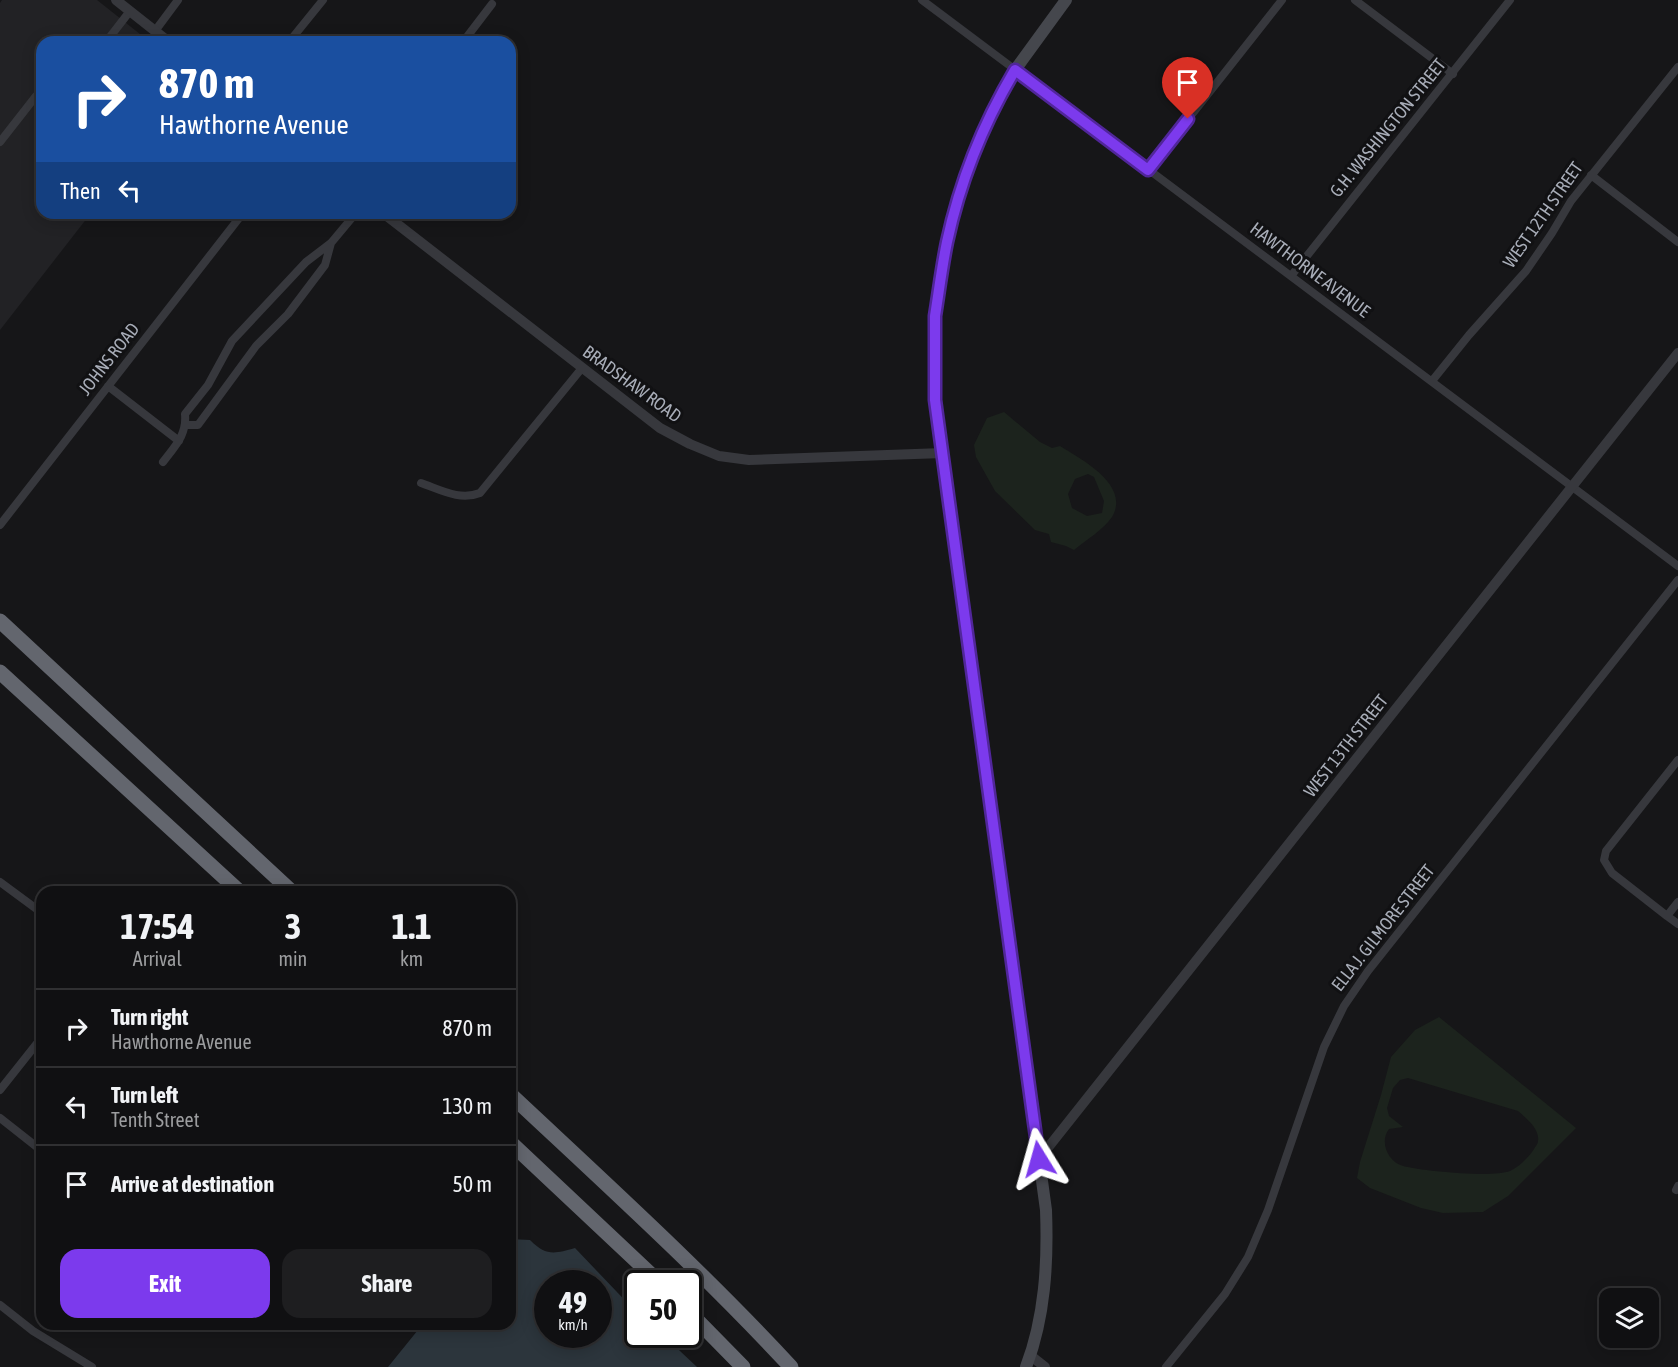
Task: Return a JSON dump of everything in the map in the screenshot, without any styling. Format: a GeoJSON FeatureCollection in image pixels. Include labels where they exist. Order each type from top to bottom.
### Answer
{"type":"FeatureCollection","features":[{"type":"Feature","properties":{"kind":"highway"},"geometry":{"type":"LineString","coordinates":[[0,621],[286,886]]}},
{"type":"Feature","properties":{"kind":"highway"},"geometry":{"type":"LineString","coordinates":[[0,672],[233,886]]}},
{"type":"Feature","properties":{"kind":"highway"},"geometry":{"type":"LineString","coordinates":[[516,1100],[659,1233],[791,1367]]}},
{"type":"Feature","properties":{"kind":"highway"},"geometry":{"type":"LineString","coordinates":[[516,1148],[646,1270]]}},
{"type":"Feature","properties":{"kind":"highway"},"geometry":{"type":"LineString","coordinates":[[702,1325],[743,1367]]}},
{"type":"Feature","properties":{"kind":"main road"},"geometry":{"type":"LineString","coordinates":[[1029,1361],[1039,1325],[1042,1303],[1047,1248],[1046,1210],[935,400],[935,316],[946,243],[971,159],[1000,96],[1015,70],[1066,0]]}},
{"type":"Feature","properties":{"kind":"street"},"geometry":{"type":"LineString","coordinates":[[116,0],[161,36]]}},
{"type":"Feature","properties":{"kind":"street"},"geometry":{"type":"LineString","coordinates":[[155,31],[178,0]]}},
{"type":"Feature","properties":{"kind":"street"},"geometry":{"type":"LineString","coordinates":[[294,36],[323,0]]}},
{"type":"Feature","properties":{"kind":"street","name":"HAWTHORNE AVENUE"},"geometry":{"type":"LineString","coordinates":[[922,0],[1678,566]]}},
{"type":"Feature","properties":{"kind":"street"},"geometry":{"type":"LineString","coordinates":[[1148,170],[1282,0]]}},
{"type":"Feature","properties":{"kind":"street"},"geometry":{"type":"LineString","coordinates":[[1355,0],[1453,74]]}},
{"type":"Feature","properties":{"kind":"street","name":"G.H. WASHINGTON STREET"},"geometry":{"type":"LineString","coordinates":[[1291,276],[1510,0]]}},
{"type":"Feature","properties":{"kind":"street"},"geometry":{"type":"LineString","coordinates":[[468,36],[492,4]]}},
{"type":"Feature","properties":{"kind":"street"},"geometry":{"type":"LineString","coordinates":[[111,36],[130,11]]}},
{"type":"Feature","properties":{"kind":"street","name":"WEST 12TH STREET"},"geometry":{"type":"LineString","coordinates":[[1432,381],[1526,271],[1571,201],[1678,67]]}},
{"type":"Feature","properties":{"kind":"street"},"geometry":{"type":"LineString","coordinates":[[0,142],[36,96]]}},
{"type":"Feature","properties":{"kind":"street"},"geometry":{"type":"LineString","coordinates":[[1591,175],[1678,242]]}},
{"type":"Feature","properties":{"kind":"street","name":"JOHNS ROAD"},"geometry":{"type":"LineString","coordinates":[[0,525],[238,219]]}},
{"type":"Feature","properties":{"kind":"street"},"geometry":{"type":"LineString","coordinates":[[163,462],[179,441],[186,425],[185,414],[208,385],[232,341],[306,262],[331,243],[351,219]]}},
{"type":"Feature","properties":{"kind":"street","name":"BRADSHAW ROAD"},"geometry":{"type":"LineString","coordinates":[[392,219],[660,428],[690,444],[719,456],[749,460],[943,453]]}},
{"type":"Feature","properties":{"kind":"street"},"geometry":{"type":"LineString","coordinates":[[186,425],[198,425],[256,346],[288,314],[325,265],[331,243]]}},
{"type":"Feature","properties":{"kind":"street","name":"WEST 13TH STREET"},"geometry":{"type":"LineString","coordinates":[[1039,1159],[1678,353]]}},
{"type":"Feature","properties":{"kind":"street"},"geometry":{"type":"LineString","coordinates":[[421,483],[464,497],[480,493],[582,368]]}},
{"type":"Feature","properties":{"kind":"street"},"geometry":{"type":"LineString","coordinates":[[108,386],[179,441]]}},
{"type":"Feature","properties":{"kind":"street","name":"ELLA J. GILMORE STREET"},"geometry":{"type":"LineString","coordinates":[[1166,1367],[1225,1294],[1248,1257],[1268,1210],[1324,1047],[1344,1006],[1373,964],[1678,580]]}},
{"type":"Feature","properties":{"kind":"street"},"geometry":{"type":"LineString","coordinates":[[1678,760],[1606,851],[1604,860],[1612,873],[1678,924]]}},
{"type":"Feature","properties":{"kind":"street"},"geometry":{"type":"LineString","coordinates":[[1,885],[36,909]]}},
{"type":"Feature","properties":{"kind":"street"},"geometry":{"type":"LineString","coordinates":[[1667,916],[1678,902]]}},
{"type":"Feature","properties":{"kind":"street"},"geometry":{"type":"LineString","coordinates":[[0,1090],[36,1045]]}},
{"type":"Feature","properties":{"kind":"street"},"geometry":{"type":"LineString","coordinates":[[0,1118],[36,1146]]}},
{"type":"Feature","properties":{"kind":"street"},"geometry":{"type":"LineString","coordinates":[[0,1305],[33,1331],[92,1367]]}},
{"type":"Feature","properties":{"kind":"street"},"geometry":{"type":"LineString","coordinates":[[1029,1361],[1045,1367]]}},
{"type":"Feature","properties":{"kind":"shaded area"},"geometry":{"type":"Polygon","coordinates":[[[2,0],[97,0],[142,36],[36,36],[36,219],[86,219],[0,330],[0,3],[2,0]]]}},
{"type":"Feature","properties":{"kind":"shaded area"},"geometry":{"type":"Polygon","coordinates":[[[1004,412],[1040,442],[1052,448],[1060,446],[1101,474],[1115,494],[1116,505],[1108,522],[1074,550],[1051,542],[1049,534],[1035,530],[995,491],[976,457],[974,445],[987,418],[1004,412]],[[1088,474],[1075,479],[1068,494],[1072,508],[1087,516],[1102,513],[1104,501],[1094,477],[1088,474]]]}},
{"type":"Feature","properties":{"kind":"shaded area"},"geometry":{"type":"Polygon","coordinates":[[[1439,1017],[1576,1128],[1508,1196],[1483,1212],[1443,1213],[1421,1208],[1370,1188],[1357,1178],[1391,1057],[1415,1030],[1439,1017]],[[1408,1078],[1400,1080],[1393,1088],[1387,1108],[1389,1116],[1403,1127],[1389,1129],[1385,1145],[1393,1160],[1412,1168],[1474,1174],[1510,1171],[1527,1158],[1538,1142],[1535,1128],[1518,1111],[1408,1078]]]}},
{"type":"Feature","properties":{"kind":"shaded area"},"geometry":{"type":"Polygon","coordinates":[[[516,1239],[530,1240],[541,1249],[551,1252],[575,1248],[596,1270],[534,1270],[534,1348],[612,1348],[612,1287],[624,1299],[624,1348],[677,1348],[697,1367],[388,1367],[418,1330],[516,1330],[516,1239]]]}},
{"type":"Feature","properties":{"kind":"route"},"geometry":{"type":"LineString","coordinates":[[1039,1159],[935,400],[935,316],[946,243],[971,159],[982,131],[1015,70],[1148,170],[1188,119]]}}]}
